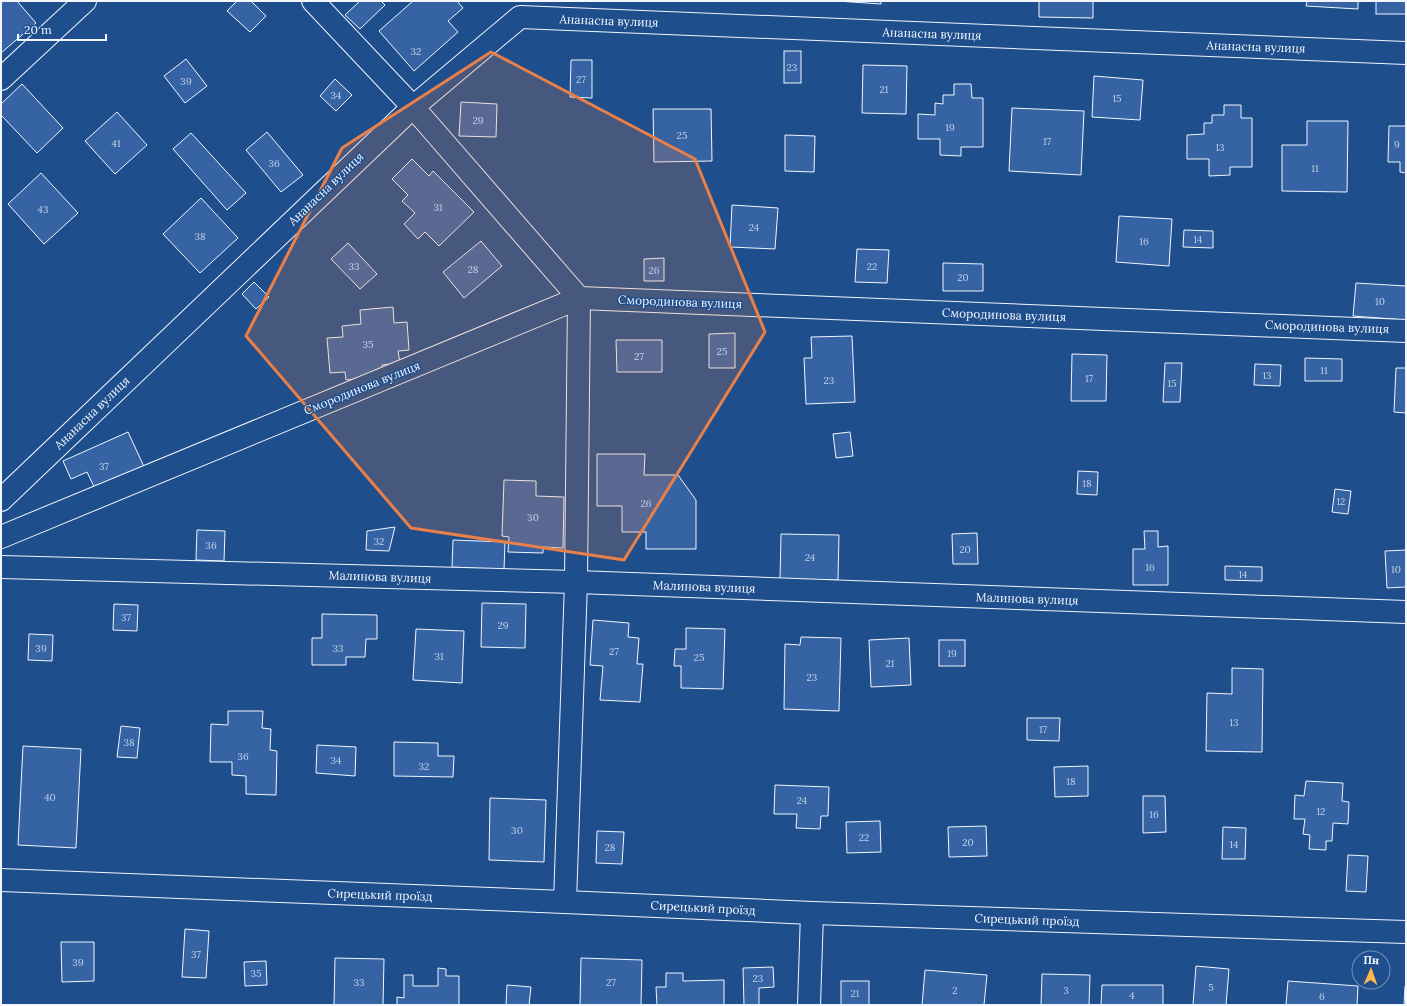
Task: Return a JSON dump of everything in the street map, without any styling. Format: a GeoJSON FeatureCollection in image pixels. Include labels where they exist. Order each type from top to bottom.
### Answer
{"type":"FeatureCollection","features":[{"type":"Feature","properties":{"kind":"street"},"geometry":{"type":"LineString","coordinates":[[1,79],[85,1]]}},
{"type":"Feature","properties":{"kind":"street"},"geometry":{"type":"LineString","coordinates":[[313,1],[413,107],[579,298],[576,582],[565,902]]}},
{"type":"Feature","properties":{"kind":"street","name":"Ананасна вулиця"},"geometry":{"type":"LineString","coordinates":[[1,500],[413,107],[520,17],[1406,53]]}},
{"type":"Feature","properties":{"kind":"street","name":"Смородинова вулиця"},"geometry":{"type":"LineString","coordinates":[[1,537],[579,298],[1406,331]]}},
{"type":"Feature","properties":{"kind":"street","name":"Малинова вулиця"},"geometry":{"type":"LineString","coordinates":[[1,567],[576,582],[1406,612]]}},
{"type":"Feature","properties":{"kind":"street","name":"Сирецький проїзд"},"geometry":{"type":"LineString","coordinates":[[1,880],[812,913],[1406,932]]}},
{"type":"Feature","properties":{"kind":"street"},"geometry":{"type":"LineString","coordinates":[[809,1005],[812,913]]}},
{"type":"Feature","properties":{"kind":"highlighted area"},"geometry":{"type":"Polygon","coordinates":[[[491,52],[695,159],[765,332],[624,560],[411,528],[246,336],[342,148],[491,52]]]}},
{"type":"Feature","properties":{"kind":"building"},"geometry":{"type":"Polygon","coordinates":[[[1,1],[17,1],[36,23],[1,53],[1,1]]]}},
{"type":"Feature","properties":{"kind":"building"},"geometry":{"type":"Polygon","coordinates":[[[237,1],[251,1],[266,16],[250,32],[227,11],[237,1]]]}},
{"type":"Feature","properties":{"kind":"building"},"geometry":{"type":"Polygon","coordinates":[[[360,1],[381,1],[385,5],[360,29],[345,15],[360,1]]]}},
{"type":"Feature","properties":{"kind":"building"},"geometry":{"type":"Polygon","coordinates":[[[413,1],[457,1],[463,8],[448,21],[458,32],[414,71],[379,31],[413,1]]]}},
{"type":"Feature","properties":{"kind":"building"},"geometry":{"type":"Polygon","coordinates":[[[837,1],[881,1],[881,4],[837,1]]]}},
{"type":"Feature","properties":{"kind":"building"},"geometry":{"type":"Polygon","coordinates":[[[1039,1],[1093,1],[1093,18],[1039,17],[1039,1]]]}},
{"type":"Feature","properties":{"kind":"building"},"geometry":{"type":"Polygon","coordinates":[[[1307,1],[1358,1],[1358,9],[1306,6],[1307,1]]]}},
{"type":"Feature","properties":{"kind":"building"},"geometry":{"type":"Polygon","coordinates":[[[1376,1],[1406,1],[1406,14],[1376,14],[1376,1]]]}},
{"type":"Feature","properties":{"kind":"building"},"geometry":{"type":"Polygon","coordinates":[[[784,51],[801,51],[801,83],[784,83],[784,51]]]}},
{"type":"Feature","properties":{"kind":"building"},"geometry":{"type":"Polygon","coordinates":[[[186,59],[207,86],[185,103],[164,76],[186,59]]]}},
{"type":"Feature","properties":{"kind":"building"},"geometry":{"type":"Polygon","coordinates":[[[571,60],[592,60],[592,98],[570,97],[571,60]]]}},
{"type":"Feature","properties":{"kind":"building"},"geometry":{"type":"Polygon","coordinates":[[[863,65],[907,66],[906,114],[862,113],[863,65]]]}},
{"type":"Feature","properties":{"kind":"building"},"geometry":{"type":"Polygon","coordinates":[[[1094,76],[1143,80],[1140,120],[1092,117],[1094,76]]]}},
{"type":"Feature","properties":{"kind":"building"},"geometry":{"type":"Polygon","coordinates":[[[335,79],[352,95],[336,111],[320,96],[335,79]]]}},
{"type":"Feature","properties":{"kind":"building"},"geometry":{"type":"Polygon","coordinates":[[[22,84],[63,128],[37,153],[1,115],[1,104],[22,84]]]}},
{"type":"Feature","properties":{"kind":"building"},"geometry":{"type":"Polygon","coordinates":[[[954,84],[971,84],[972,98],[983,98],[983,147],[961,147],[961,156],[940,155],[940,139],[918,139],[918,114],[935,115],[935,103],[943,104],[943,95],[954,95],[954,84]]]}},
{"type":"Feature","properties":{"kind":"building"},"geometry":{"type":"Polygon","coordinates":[[[461,102],[497,104],[496,137],[459,136],[461,102]]]}},
{"type":"Feature","properties":{"kind":"building"},"geometry":{"type":"Polygon","coordinates":[[[1224,105],[1241,105],[1241,118],[1252,118],[1252,167],[1230,167],[1230,175],[1209,176],[1209,159],[1187,159],[1187,135],[1204,134],[1204,123],[1212,123],[1212,115],[1224,115],[1224,105]]]}},
{"type":"Feature","properties":{"kind":"building"},"geometry":{"type":"Polygon","coordinates":[[[1012,108],[1084,111],[1081,175],[1009,171],[1012,108]]]}},
{"type":"Feature","properties":{"kind":"building"},"geometry":{"type":"Polygon","coordinates":[[[653,109],[711,109],[712,161],[654,162],[653,109]]]}},
{"type":"Feature","properties":{"kind":"building"},"geometry":{"type":"Polygon","coordinates":[[[117,112],[147,145],[115,174],[85,141],[117,112]]]}},
{"type":"Feature","properties":{"kind":"building"},"geometry":{"type":"Polygon","coordinates":[[[1307,121],[1348,121],[1347,192],[1282,191],[1282,145],[1307,145],[1307,121]]]}},
{"type":"Feature","properties":{"kind":"building"},"geometry":{"type":"Polygon","coordinates":[[[1389,126],[1406,126],[1406,173],[1400,172],[1400,162],[1388,162],[1389,126]]]}},
{"type":"Feature","properties":{"kind":"building"},"geometry":{"type":"Polygon","coordinates":[[[267,132],[303,175],[281,192],[246,150],[267,132]]]}},
{"type":"Feature","properties":{"kind":"building"},"geometry":{"type":"Polygon","coordinates":[[[191,133],[246,193],[227,210],[173,149],[191,133]]]}},
{"type":"Feature","properties":{"kind":"building"},"geometry":{"type":"Polygon","coordinates":[[[785,135],[815,136],[814,172],[785,171],[785,135]]]}},
{"type":"Feature","properties":{"kind":"building"},"geometry":{"type":"Polygon","coordinates":[[[412,159],[429,176],[433,171],[474,212],[439,246],[425,232],[418,239],[404,224],[415,213],[402,201],[408,195],[392,179],[412,159]]]}},
{"type":"Feature","properties":{"kind":"building"},"geometry":{"type":"Polygon","coordinates":[[[41,173],[78,213],[44,244],[8,204],[41,173]]]}},
{"type":"Feature","properties":{"kind":"building"},"geometry":{"type":"Polygon","coordinates":[[[201,198],[238,238],[200,273],[163,234],[201,198]]]}},
{"type":"Feature","properties":{"kind":"building"},"geometry":{"type":"Polygon","coordinates":[[[732,205],[778,208],[775,249],[730,247],[732,205]]]}},
{"type":"Feature","properties":{"kind":"building"},"geometry":{"type":"Polygon","coordinates":[[[1119,216],[1172,219],[1169,266],[1116,262],[1119,216]]]}},
{"type":"Feature","properties":{"kind":"building"},"geometry":{"type":"Polygon","coordinates":[[[1184,230],[1213,231],[1213,248],[1183,247],[1184,230]]]}},
{"type":"Feature","properties":{"kind":"building"},"geometry":{"type":"Polygon","coordinates":[[[481,241],[502,266],[464,298],[443,272],[481,241]]]}},
{"type":"Feature","properties":{"kind":"building"},"geometry":{"type":"Polygon","coordinates":[[[348,243],[377,274],[360,289],[331,259],[348,243]]]}},
{"type":"Feature","properties":{"kind":"building"},"geometry":{"type":"Polygon","coordinates":[[[857,249],[889,250],[887,283],[855,282],[857,249]]]}},
{"type":"Feature","properties":{"kind":"building"},"geometry":{"type":"Polygon","coordinates":[[[664,258],[664,281],[644,281],[644,259],[664,258]]]}},
{"type":"Feature","properties":{"kind":"building"},"geometry":{"type":"Polygon","coordinates":[[[943,263],[983,264],[983,291],[943,291],[943,263]]]}},
{"type":"Feature","properties":{"kind":"building"},"geometry":{"type":"Polygon","coordinates":[[[254,282],[269,297],[256,309],[242,294],[254,282]]]}},
{"type":"Feature","properties":{"kind":"building"},"geometry":{"type":"Polygon","coordinates":[[[1356,283],[1406,286],[1406,320],[1353,316],[1356,283]]]}},
{"type":"Feature","properties":{"kind":"building"},"geometry":{"type":"Polygon","coordinates":[[[393,307],[394,323],[407,322],[409,350],[398,351],[400,363],[382,365],[383,376],[346,380],[345,372],[330,373],[327,338],[343,337],[342,326],[361,324],[360,310],[393,307]]]}},
{"type":"Feature","properties":{"kind":"building"},"geometry":{"type":"Polygon","coordinates":[[[735,333],[735,368],[709,368],[709,334],[735,333]]]}},
{"type":"Feature","properties":{"kind":"building"},"geometry":{"type":"Polygon","coordinates":[[[852,336],[855,402],[806,404],[804,358],[812,358],[811,337],[852,336]]]}},
{"type":"Feature","properties":{"kind":"building"},"geometry":{"type":"Polygon","coordinates":[[[616,340],[662,340],[662,372],[617,372],[616,340]]]}},
{"type":"Feature","properties":{"kind":"building"},"geometry":{"type":"Polygon","coordinates":[[[1072,354],[1107,355],[1106,401],[1071,401],[1072,354]]]}},
{"type":"Feature","properties":{"kind":"building"},"geometry":{"type":"Polygon","coordinates":[[[1305,358],[1342,359],[1342,381],[1305,381],[1305,358]]]}},
{"type":"Feature","properties":{"kind":"building"},"geometry":{"type":"Polygon","coordinates":[[[1165,363],[1182,363],[1180,402],[1163,402],[1165,363]]]}},
{"type":"Feature","properties":{"kind":"building"},"geometry":{"type":"Polygon","coordinates":[[[1255,364],[1281,365],[1280,386],[1254,385],[1255,364]]]}},
{"type":"Feature","properties":{"kind":"building"},"geometry":{"type":"Polygon","coordinates":[[[1396,368],[1406,368],[1406,413],[1394,412],[1396,368]]]}},
{"type":"Feature","properties":{"kind":"building"},"geometry":{"type":"Polygon","coordinates":[[[128,432],[146,471],[97,493],[87,472],[71,479],[63,461],[128,432]]]}},
{"type":"Feature","properties":{"kind":"building"},"geometry":{"type":"Polygon","coordinates":[[[850,432],[853,456],[836,458],[833,434],[850,432]]]}},
{"type":"Feature","properties":{"kind":"building"},"geometry":{"type":"Polygon","coordinates":[[[597,454],[645,454],[644,475],[678,475],[696,500],[696,549],[646,549],[646,532],[622,532],[622,506],[597,506],[597,454]]]}},
{"type":"Feature","properties":{"kind":"building"},"geometry":{"type":"Polygon","coordinates":[[[1078,471],[1098,472],[1097,495],[1077,494],[1078,471]]]}},
{"type":"Feature","properties":{"kind":"building"},"geometry":{"type":"Polygon","coordinates":[[[504,480],[536,481],[536,496],[564,497],[563,548],[543,547],[543,553],[508,552],[509,537],[502,536],[504,480]]]}},
{"type":"Feature","properties":{"kind":"building"},"geometry":{"type":"Polygon","coordinates":[[[1335,489],[1351,491],[1348,514],[1332,512],[1335,489]]]}},
{"type":"Feature","properties":{"kind":"building"},"geometry":{"type":"Polygon","coordinates":[[[395,527],[389,551],[366,550],[367,531],[395,527]]]}},
{"type":"Feature","properties":{"kind":"building"},"geometry":{"type":"Polygon","coordinates":[[[197,530],[225,531],[224,561],[196,560],[197,530]]]}},
{"type":"Feature","properties":{"kind":"building"},"geometry":{"type":"Polygon","coordinates":[[[1144,531],[1158,531],[1158,547],[1168,546],[1168,585],[1133,585],[1133,549],[1145,549],[1144,531]]]}},
{"type":"Feature","properties":{"kind":"building"},"geometry":{"type":"Polygon","coordinates":[[[977,533],[978,564],[953,564],[952,534],[977,533]]]}},
{"type":"Feature","properties":{"kind":"building"},"geometry":{"type":"Polygon","coordinates":[[[781,534],[839,535],[838,580],[780,579],[781,534]]]}},
{"type":"Feature","properties":{"kind":"building"},"geometry":{"type":"Polygon","coordinates":[[[453,540],[505,542],[504,570],[452,567],[453,540]]]}},
{"type":"Feature","properties":{"kind":"building"},"geometry":{"type":"Polygon","coordinates":[[[1406,550],[1406,587],[1387,588],[1385,551],[1406,550]]]}},
{"type":"Feature","properties":{"kind":"building"},"geometry":{"type":"Polygon","coordinates":[[[1225,566],[1262,567],[1262,581],[1225,580],[1225,566]]]}},
{"type":"Feature","properties":{"kind":"building"},"geometry":{"type":"Polygon","coordinates":[[[482,603],[526,604],[525,648],[481,647],[482,603]]]}},
{"type":"Feature","properties":{"kind":"building"},"geometry":{"type":"Polygon","coordinates":[[[114,604],[138,605],[137,631],[113,630],[114,604]]]}},
{"type":"Feature","properties":{"kind":"building"},"geometry":{"type":"Polygon","coordinates":[[[322,614],[377,615],[377,639],[366,639],[365,657],[346,657],[346,665],[312,665],[312,638],[322,638],[322,614]]]}},
{"type":"Feature","properties":{"kind":"building"},"geometry":{"type":"Polygon","coordinates":[[[593,620],[629,623],[628,637],[639,638],[637,664],[643,664],[640,702],[600,700],[603,666],[590,665],[593,620]]]}},
{"type":"Feature","properties":{"kind":"building"},"geometry":{"type":"Polygon","coordinates":[[[686,628],[725,629],[723,689],[681,688],[681,666],[674,666],[675,649],[686,649],[686,628]]]}},
{"type":"Feature","properties":{"kind":"building"},"geometry":{"type":"Polygon","coordinates":[[[416,629],[464,631],[462,683],[413,680],[416,629]]]}},
{"type":"Feature","properties":{"kind":"building"},"geometry":{"type":"Polygon","coordinates":[[[29,634],[53,635],[52,661],[28,660],[29,634]]]}},
{"type":"Feature","properties":{"kind":"building"},"geometry":{"type":"Polygon","coordinates":[[[801,637],[841,638],[839,711],[784,709],[785,644],[800,645],[801,637]]]}},
{"type":"Feature","properties":{"kind":"building"},"geometry":{"type":"Polygon","coordinates":[[[909,638],[911,685],[871,687],[869,640],[909,638]]]}},
{"type":"Feature","properties":{"kind":"building"},"geometry":{"type":"Polygon","coordinates":[[[939,640],[965,640],[965,666],[939,666],[939,640]]]}},
{"type":"Feature","properties":{"kind":"building"},"geometry":{"type":"Polygon","coordinates":[[[1232,668],[1263,669],[1262,752],[1206,751],[1207,693],[1232,694],[1232,668]]]}},
{"type":"Feature","properties":{"kind":"building"},"geometry":{"type":"Polygon","coordinates":[[[228,711],[263,711],[262,728],[271,729],[270,750],[277,751],[276,795],[246,794],[246,776],[232,775],[232,762],[210,762],[211,724],[228,725],[228,711]]]}},
{"type":"Feature","properties":{"kind":"building"},"geometry":{"type":"Polygon","coordinates":[[[1027,718],[1060,718],[1059,741],[1027,740],[1027,718]]]}},
{"type":"Feature","properties":{"kind":"building"},"geometry":{"type":"Polygon","coordinates":[[[121,726],[140,728],[137,758],[117,757],[121,726]]]}},
{"type":"Feature","properties":{"kind":"building"},"geometry":{"type":"Polygon","coordinates":[[[394,742],[438,743],[438,756],[454,756],[453,777],[394,776],[394,742]]]}},
{"type":"Feature","properties":{"kind":"building"},"geometry":{"type":"Polygon","coordinates":[[[317,745],[356,747],[355,776],[316,773],[317,745]]]}},
{"type":"Feature","properties":{"kind":"building"},"geometry":{"type":"Polygon","coordinates":[[[23,746],[81,749],[76,848],[18,845],[23,746]]]}},
{"type":"Feature","properties":{"kind":"building"},"geometry":{"type":"Polygon","coordinates":[[[1088,766],[1088,796],[1055,797],[1054,767],[1088,766]]]}},
{"type":"Feature","properties":{"kind":"building"},"geometry":{"type":"Polygon","coordinates":[[[1306,781],[1343,783],[1342,801],[1349,802],[1348,824],[1333,823],[1332,841],[1326,841],[1326,850],[1309,849],[1310,835],[1303,834],[1305,819],[1294,819],[1295,795],[1304,796],[1306,781]]]}},
{"type":"Feature","properties":{"kind":"building"},"geometry":{"type":"Polygon","coordinates":[[[775,785],[829,787],[828,816],[821,816],[820,829],[796,828],[797,814],[774,814],[775,785]]]}},
{"type":"Feature","properties":{"kind":"building"},"geometry":{"type":"Polygon","coordinates":[[[1143,796],[1165,796],[1166,832],[1143,833],[1143,796]]]}},
{"type":"Feature","properties":{"kind":"building"},"geometry":{"type":"Polygon","coordinates":[[[490,798],[546,800],[544,862],[489,860],[490,798]]]}},
{"type":"Feature","properties":{"kind":"building"},"geometry":{"type":"Polygon","coordinates":[[[880,821],[881,852],[847,853],[846,822],[880,821]]]}},
{"type":"Feature","properties":{"kind":"building"},"geometry":{"type":"Polygon","coordinates":[[[986,826],[987,856],[949,857],[948,827],[986,826]]]}},
{"type":"Feature","properties":{"kind":"building"},"geometry":{"type":"Polygon","coordinates":[[[1223,827],[1246,828],[1245,859],[1222,859],[1223,827]]]}},
{"type":"Feature","properties":{"kind":"building"},"geometry":{"type":"Polygon","coordinates":[[[597,831],[624,832],[622,864],[596,863],[597,831]]]}},
{"type":"Feature","properties":{"kind":"building"},"geometry":{"type":"Polygon","coordinates":[[[1348,855],[1368,856],[1366,892],[1346,891],[1348,855]]]}},
{"type":"Feature","properties":{"kind":"building"},"geometry":{"type":"Polygon","coordinates":[[[185,929],[209,931],[206,978],[182,977],[185,929]]]}},
{"type":"Feature","properties":{"kind":"building"},"geometry":{"type":"Polygon","coordinates":[[[61,942],[94,942],[94,981],[62,982],[61,942]]]}},
{"type":"Feature","properties":{"kind":"building"},"geometry":{"type":"Polygon","coordinates":[[[335,958],[384,959],[383,1005],[334,1005],[335,958]]]}},
{"type":"Feature","properties":{"kind":"building"},"geometry":{"type":"Polygon","coordinates":[[[581,958],[642,960],[641,1005],[580,1005],[581,958]]]}},
{"type":"Feature","properties":{"kind":"building"},"geometry":{"type":"Polygon","coordinates":[[[266,961],[267,985],[245,986],[244,962],[266,961]]]}},
{"type":"Feature","properties":{"kind":"building"},"geometry":{"type":"Polygon","coordinates":[[[1196,966],[1229,969],[1226,1005],[1193,1005],[1196,966]]]}},
{"type":"Feature","properties":{"kind":"building"},"geometry":{"type":"Polygon","coordinates":[[[773,967],[774,987],[759,988],[759,1005],[744,1005],[743,968],[773,967]]]}},
{"type":"Feature","properties":{"kind":"building"},"geometry":{"type":"Polygon","coordinates":[[[438,968],[446,969],[446,976],[459,976],[459,1005],[397,1005],[397,997],[404,998],[404,975],[413,975],[413,986],[438,986],[438,968]]]}},
{"type":"Feature","properties":{"kind":"building"},"geometry":{"type":"Polygon","coordinates":[[[925,970],[987,975],[984,1005],[922,1005],[925,970]]]}},
{"type":"Feature","properties":{"kind":"building"},"geometry":{"type":"Polygon","coordinates":[[[666,973],[683,973],[683,981],[724,980],[724,1005],[657,1005],[656,987],[666,987],[666,973]]]}},
{"type":"Feature","properties":{"kind":"building"},"geometry":{"type":"Polygon","coordinates":[[[1042,974],[1090,975],[1089,1005],[1041,1005],[1042,974]]]}},
{"type":"Feature","properties":{"kind":"building"},"geometry":{"type":"Polygon","coordinates":[[[841,981],[869,981],[869,1005],[841,1005],[841,981]]]}},
{"type":"Feature","properties":{"kind":"building"},"geometry":{"type":"Polygon","coordinates":[[[1288,981],[1351,986],[1351,990],[1358,990],[1357,1005],[1286,1005],[1288,981]]]}},
{"type":"Feature","properties":{"kind":"building"},"geometry":{"type":"Polygon","coordinates":[[[507,985],[531,987],[529,1005],[506,1005],[507,985]]]}},
{"type":"Feature","properties":{"kind":"building"},"geometry":{"type":"Polygon","coordinates":[[[1102,985],[1163,985],[1163,1005],[1101,1005],[1102,985]]]}},
{"type":"Feature","properties":{"kind":"building"},"geometry":{"type":"Polygon","coordinates":[[[1405,986],[1406,1005],[1404,1005],[1405,986]]]}}]}
